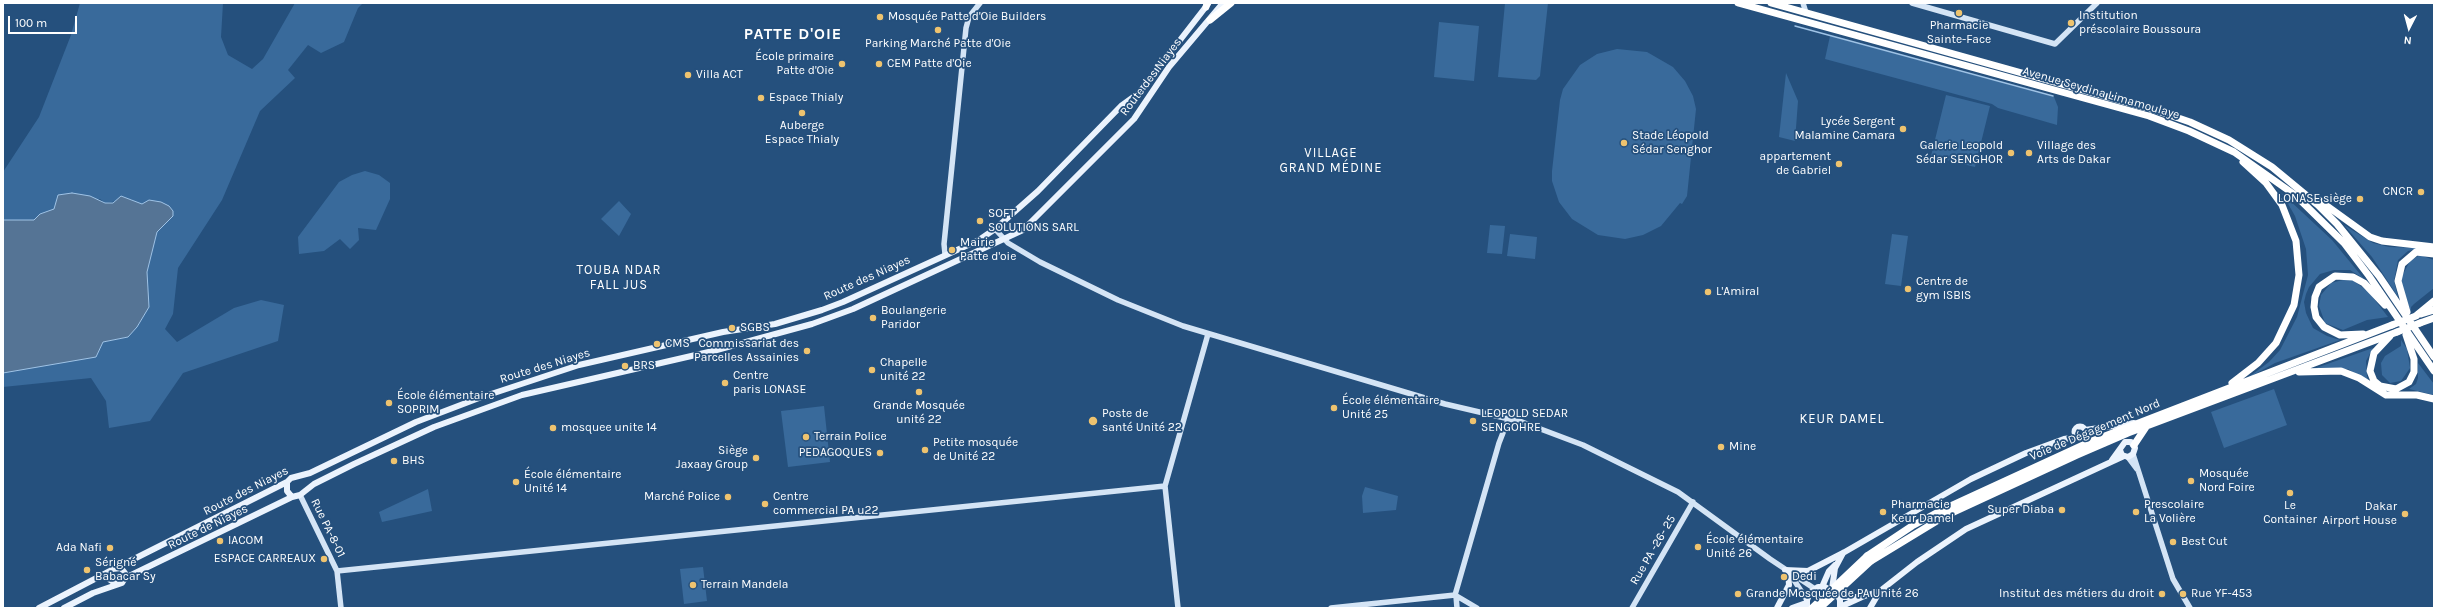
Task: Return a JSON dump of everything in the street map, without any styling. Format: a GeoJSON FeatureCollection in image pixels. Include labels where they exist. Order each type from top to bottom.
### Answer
{"type":"FeatureCollection","features":[{"type":"Feature","properties":{"kind":"highway"},"geometry":{"type":"LineString","coordinates":[[1210,20],[1231,3]]}},
{"type":"Feature","properties":{"kind":"highway","name":"Avenue Seydina Limamoulaye"},"geometry":{"type":"LineString","coordinates":[[1738,3],[2149,116],[2213,142],[2257,167],[2312,210],[2355,257],[2434,371]]}},
{"type":"Feature","properties":{"kind":"highway","name":"Avenue Seydina Limamoulaye"},"geometry":{"type":"LineString","coordinates":[[1777,4],[2158,111],[2213,132],[2272,167],[2318,204],[2337,224],[2415,318],[2418,334],[2434,357]]}},
{"type":"Feature","properties":{"kind":"highway"},"geometry":{"type":"LineString","coordinates":[[2213,142],[2247,166],[2275,194],[2292,229],[2298,257],[2299,275],[2294,305],[2276,343],[2248,372],[2216,393]]}},
{"type":"Feature","properties":{"kind":"highway"},"geometry":{"type":"LineString","coordinates":[[2272,167],[2370,237],[2382,241],[2434,246]]}},
{"type":"Feature","properties":{"kind":"highway"},"geometry":{"type":"LineString","coordinates":[[2434,254],[2422,252],[2411,254],[2402,264],[2400,270],[2400,289],[2415,318],[2434,301]]}},
{"type":"Feature","properties":{"kind":"highway"},"geometry":{"type":"LineString","coordinates":[[2372,334],[2340,335],[2324,327],[2316,317],[2314,308],[2315,297],[2319,287],[2335,276],[2353,277],[2364,283],[2393,312]]}},
{"type":"Feature","properties":{"kind":"highway","name":"Voie de Dégagement Nord"},"geometry":{"type":"LineString","coordinates":[[1808,605],[1912,526],[1942,510],[2134,423],[2434,310]]}},
{"type":"Feature","properties":{"kind":"highway","name":"Voie de Dégagement Nord"},"geometry":{"type":"LineString","coordinates":[[1820,608],[1869,559],[1945,516],[2077,455],[2147,426],[2433,319]]}},
{"type":"Feature","properties":{"kind":"highway"},"geometry":{"type":"LineString","coordinates":[[2394,334],[2374,353],[2370,371],[2378,384],[2384,388],[2396,389],[2410,382],[2414,372],[2414,359],[2402,326]]}},
{"type":"Feature","properties":{"kind":"highway"},"geometry":{"type":"LineString","coordinates":[[2418,334],[2434,348]]}},
{"type":"Feature","properties":{"kind":"highway"},"geometry":{"type":"LineString","coordinates":[[2281,376],[2306,371],[2341,371],[2358,378],[2386,395],[2417,395],[2434,399]]}},
{"type":"Feature","properties":{"kind":"highway"},"geometry":{"type":"LineString","coordinates":[[2134,445],[2147,426]]}},
{"type":"Feature","properties":{"kind":"main road","name":"Route des Niayes"},"geometry":{"type":"LineString","coordinates":[[303,493],[314,484],[396,443],[497,404],[522,395],[719,350],[812,324],[853,309],[1023,230],[1033,223],[1134,119],[1169,67],[1210,20],[1222,3]]}},
{"type":"Feature","properties":{"kind":"main road","name":"Route des Niayes"},"geometry":{"type":"LineString","coordinates":[[118,567],[287,482],[291,478],[301,476],[416,422],[479,398],[580,365],[720,333],[774,324],[821,310],[843,302],[945,254],[979,240],[995,229],[1038,191],[1121,106],[1145,87],[1207,4]]}},
{"type":"Feature","properties":{"kind":"main road"},"geometry":{"type":"LineString","coordinates":[[2064,439],[2080,427],[2085,430],[2134,423]]}},
{"type":"Feature","properties":{"kind":"main road"},"geometry":{"type":"LineString","coordinates":[[1777,608],[1789,585],[1788,572],[1808,571],[1843,554],[1971,479],[2026,453],[2064,439],[2083,437],[2085,430]]}},
{"type":"Feature","properties":{"kind":"main road"},"geometry":{"type":"LineString","coordinates":[[2074,431],[2077,437]]}},
{"type":"Feature","properties":{"kind":"main road"},"geometry":{"type":"LineString","coordinates":[[1792,608],[1808,605],[1815,589],[1822,587],[1832,589],[1839,597],[1840,607],[1880,591],[1917,562],[1966,529],[2043,492],[2078,479],[2110,461],[2129,456],[2135,450],[2134,445],[2125,442],[2110,461]]}},
{"type":"Feature","properties":{"kind":"main road"},"geometry":{"type":"LineString","coordinates":[[2120,450],[2129,456]]}},
{"type":"Feature","properties":{"kind":"main road"},"geometry":{"type":"LineString","coordinates":[[301,476],[305,482],[303,493]]}},
{"type":"Feature","properties":{"kind":"main road"},"geometry":{"type":"LineString","coordinates":[[287,482],[288,491],[292,497]]}},
{"type":"Feature","properties":{"kind":"main road","name":"Route de Niayes"},"geometry":{"type":"LineString","coordinates":[[64,608],[116,584],[122,583],[125,578],[303,493]]}},
{"type":"Feature","properties":{"kind":"main road"},"geometry":{"type":"LineString","coordinates":[[1832,589],[1832,578],[1837,564],[1843,554]]}},
{"type":"Feature","properties":{"kind":"main road"},"geometry":{"type":"LineString","coordinates":[[1822,587],[1829,571],[1837,564]]}},
{"type":"Feature","properties":{"kind":"main road"},"geometry":{"type":"LineString","coordinates":[[39,608],[118,567],[124,570],[125,578]]}},
{"type":"Feature","properties":{"kind":"main road"},"geometry":{"type":"LineString","coordinates":[[110,570],[109,580],[116,584]]}},
{"type":"Feature","properties":{"kind":"main road"},"geometry":{"type":"LineString","coordinates":[[1870,608],[1880,591]]}},
{"type":"Feature","properties":{"kind":"main road"},"geometry":{"type":"LineString","coordinates":[[1839,597],[1862,597]]}},
{"type":"Feature","properties":{"kind":"street"},"geometry":{"type":"LineString","coordinates":[[945,254],[945,237],[966,28],[970,17],[980,3]]}},
{"type":"Feature","properties":{"kind":"street"},"geometry":{"type":"LineString","coordinates":[[1803,3],[1806,13]]}},
{"type":"Feature","properties":{"kind":"street"},"geometry":{"type":"LineString","coordinates":[[1912,3],[2055,44],[2097,3]]}},
{"type":"Feature","properties":{"kind":"street"},"geometry":{"type":"LineString","coordinates":[[995,229],[1003,239],[1040,262],[1118,300],[1208,334],[1508,420],[1522,422],[1584,445],[1693,502],[1788,572],[1815,589]]}},
{"type":"Feature","properties":{"kind":"street"},"geometry":{"type":"LineString","coordinates":[[1178,608],[1165,486],[1208,334]]}},
{"type":"Feature","properties":{"kind":"street"},"geometry":{"type":"LineString","coordinates":[[1457,608],[1455,596],[1499,443],[1508,420]]}},
{"type":"Feature","properties":{"kind":"street"},"geometry":{"type":"LineString","coordinates":[[2129,456],[2137,469],[2173,579],[2190,608]]}},
{"type":"Feature","properties":{"kind":"street"},"geometry":{"type":"LineString","coordinates":[[337,571],[1165,486]]}},
{"type":"Feature","properties":{"kind":"street","name":"Rue PA-8-01"},"geometry":{"type":"LineString","coordinates":[[303,493],[337,571],[341,608]]}},
{"type":"Feature","properties":{"kind":"street","name":"Rue PA -26- 25"},"geometry":{"type":"LineString","coordinates":[[1632,608],[1693,502]]}},
{"type":"Feature","properties":{"kind":"street"},"geometry":{"type":"LineString","coordinates":[[1788,572],[1808,605]]}},
{"type":"Feature","properties":{"kind":"street"},"geometry":{"type":"LineString","coordinates":[[1330,608],[1455,596],[1477,608]]}},
{"type":"Feature","properties":{"kind":"shaded area"},"geometry":{"type":"Polygon","coordinates":[[[80,3],[223,3],[221,37],[228,55],[252,69],[263,59],[295,3],[363,3],[358,8],[344,42],[321,53],[308,45],[288,70],[295,78],[260,111],[222,200],[178,268],[173,314],[165,329],[177,342],[234,308],[261,300],[284,305],[278,341],[183,373],[150,421],[109,428],[106,401],[91,378],[3,387],[3,373],[100,349],[103,342],[128,337],[149,307],[147,272],[157,232],[173,216],[135,203],[131,199],[105,203],[100,199],[40,214],[34,220],[3,220],[3,172],[39,117],[71,35],[80,3]]]}},
{"type":"Feature","properties":{"kind":"shaded area"},"geometry":{"type":"Polygon","coordinates":[[[1505,3],[1548,3],[1540,76],[1536,80],[1498,77],[1505,3]]]}},
{"type":"Feature","properties":{"kind":"shaded area"},"geometry":{"type":"Polygon","coordinates":[[[1439,22],[1479,26],[1474,81],[1434,77],[1439,22]]]}},
{"type":"Feature","properties":{"kind":"shaded area"},"geometry":{"type":"Polygon","coordinates":[[[1830,36],[2054,97],[2058,107],[2057,125],[1998,108],[1992,104],[1825,59],[1830,36]]]}},
{"type":"Feature","properties":{"kind":"shaded area","name":"Stade Léopold Sédar Senghor"},"geometry":{"type":"Polygon","coordinates":[[[1617,49],[1647,52],[1673,67],[1685,81],[1693,96],[1696,109],[1687,196],[1682,204],[1680,203],[1661,226],[1643,235],[1625,239],[1598,235],[1572,219],[1559,202],[1552,181],[1560,100],[1563,89],[1580,65],[1597,54],[1617,49]]]}},
{"type":"Feature","properties":{"kind":"shaded area"},"geometry":{"type":"Polygon","coordinates":[[[1786,73],[1798,101],[1795,141],[1779,137],[1786,73]]]}},
{"type":"Feature","properties":{"kind":"shaded area"},"geometry":{"type":"Polygon","coordinates":[[[1946,95],[1990,106],[1975,167],[1931,156],[1946,95]]]}},
{"type":"Feature","properties":{"kind":"shaded area"},"geometry":{"type":"Polygon","coordinates":[[[365,171],[379,175],[390,183],[390,199],[376,230],[358,228],[359,240],[350,249],[340,239],[324,251],[299,254],[298,237],[339,182],[352,175],[365,171]]]}},
{"type":"Feature","properties":{"kind":"shaded area"},"geometry":{"type":"Polygon","coordinates":[[[2273,185],[2332,240],[2364,279],[2350,270],[2334,270],[2320,274],[2309,287],[2306,294],[2304,302],[2306,313],[2313,328],[2327,336],[2340,340],[2275,363],[2246,379],[2269,362],[2280,350],[2297,317],[2308,275],[2306,249],[2295,216],[2283,195],[2273,185]]]}},
{"type":"Feature","properties":{"kind":"shaded area"},"geometry":{"type":"Polygon","coordinates":[[[72,193],[90,196],[105,203],[113,203],[121,196],[142,204],[149,200],[161,202],[169,206],[173,211],[173,216],[157,232],[147,272],[149,307],[137,327],[128,337],[103,342],[96,357],[3,373],[3,220],[34,220],[40,214],[54,209],[58,195],[72,193]]]}},
{"type":"Feature","properties":{"kind":"shaded area"},"geometry":{"type":"Polygon","coordinates":[[[619,201],[631,214],[619,236],[601,219],[619,201]]]}},
{"type":"Feature","properties":{"kind":"shaded area"},"geometry":{"type":"Polygon","coordinates":[[[1490,225],[1505,226],[1502,254],[1487,253],[1490,225]]]}},
{"type":"Feature","properties":{"kind":"shaded area"},"geometry":{"type":"Polygon","coordinates":[[[2344,225],[2373,243],[2389,247],[2420,248],[2408,251],[2398,260],[2394,281],[2398,297],[2372,257],[2344,225]]]}},
{"type":"Feature","properties":{"kind":"shaded area"},"geometry":{"type":"Polygon","coordinates":[[[1510,234],[1537,237],[1535,259],[1507,256],[1510,234]]]}},
{"type":"Feature","properties":{"kind":"shaded area"},"geometry":{"type":"Polygon","coordinates":[[[1892,234],[1908,236],[1901,286],[1885,284],[1892,234]]]}},
{"type":"Feature","properties":{"kind":"shaded area"},"geometry":{"type":"Polygon","coordinates":[[[2420,255],[2434,260],[2434,288],[2411,307],[2411,312],[2401,287],[2401,278],[2410,261],[2420,255]]]}},
{"type":"Feature","properties":{"kind":"shaded area"},"geometry":{"type":"Polygon","coordinates":[[[2343,280],[2352,280],[2368,291],[2388,317],[2367,320],[2343,330],[2325,323],[2319,306],[2321,295],[2331,283],[2343,280]]]}},
{"type":"Feature","properties":{"kind":"shaded area"},"geometry":{"type":"Polygon","coordinates":[[[2401,340],[2407,349],[2410,368],[2401,381],[2390,383],[2382,375],[2381,363],[2385,356],[2401,346],[2401,340]]]}},
{"type":"Feature","properties":{"kind":"shaded area"},"geometry":{"type":"Polygon","coordinates":[[[2373,348],[2366,361],[2367,377],[2370,383],[2348,369],[2313,369],[2373,348]]]}},
{"type":"Feature","properties":{"kind":"shaded area"},"geometry":{"type":"Polygon","coordinates":[[[2418,363],[2434,384],[2434,395],[2409,389],[2416,384],[2418,378],[2418,363]]]}},
{"type":"Feature","properties":{"kind":"shaded area"},"geometry":{"type":"Polygon","coordinates":[[[2274,389],[2287,425],[2224,448],[2211,412],[2274,389]]]}},
{"type":"Feature","properties":{"kind":"shaded area","name":"Terrain Police"},"geometry":{"type":"Polygon","coordinates":[[[824,406],[830,462],[788,467],[781,411],[824,406]]]}},
{"type":"Feature","properties":{"kind":"shaded area"},"geometry":{"type":"Polygon","coordinates":[[[1365,487],[1398,496],[1396,510],[1363,513],[1362,496],[1365,487]]]}},
{"type":"Feature","properties":{"kind":"shaded area"},"geometry":{"type":"Polygon","coordinates":[[[428,489],[432,511],[382,522],[379,512],[428,489]]]}},
{"type":"Feature","properties":{"kind":"shaded area","name":"Terrain Mandela"},"geometry":{"type":"Polygon","coordinates":[[[703,567],[707,601],[684,604],[680,569],[703,567]]]}},
{"type":"Feature","properties":{"kind":"waterway"},"geometry":{"type":"LineString","coordinates":[[1795,26],[2053,96]]}},
{"type":"Feature","properties":{"kind":"place","name":"Pharmacie Sainte-Face"},"geometry":{"type":"Point","coordinates":[1959,13]}},
{"type":"Feature","properties":{"kind":"place","name":"Mosquée Patte d'Oie Builders"},"geometry":{"type":"Point","coordinates":[880,17]}},
{"type":"Feature","properties":{"kind":"place","name":"Institution préscolaire Boussoura"},"geometry":{"type":"Point","coordinates":[2071,23]}},
{"type":"Feature","properties":{"kind":"place","name":"Parking Marché Patte d'Oie"},"geometry":{"type":"Point","coordinates":[938,30]}},
{"type":"Feature","properties":{"kind":"place","name":"École primaire Patte d'Oie"},"geometry":{"type":"Point","coordinates":[842,64]}},
{"type":"Feature","properties":{"kind":"place","name":"CEM Patte d'Oie"},"geometry":{"type":"Point","coordinates":[879,64]}},
{"type":"Feature","properties":{"kind":"place","name":"Villa ACT"},"geometry":{"type":"Point","coordinates":[688,75]}},
{"type":"Feature","properties":{"kind":"place","name":"Espace Thialy"},"geometry":{"type":"Point","coordinates":[761,98]}},
{"type":"Feature","properties":{"kind":"place","name":"Auberge Espace Thialy"},"geometry":{"type":"Point","coordinates":[802,113]}},
{"type":"Feature","properties":{"kind":"place","name":"Lycée Sergent Malamine Camara"},"geometry":{"type":"Point","coordinates":[1903,129]}},
{"type":"Feature","properties":{"kind":"place","name":"Stade Léopold Sédar Senghor"},"geometry":{"type":"Point","coordinates":[1624,143]}},
{"type":"Feature","properties":{"kind":"place","name":"Galerie Leopold Sédar SENGHOR"},"geometry":{"type":"Point","coordinates":[2011,153]}},
{"type":"Feature","properties":{"kind":"place","name":"Village des Arts de Dakar"},"geometry":{"type":"Point","coordinates":[2029,153]}},
{"type":"Feature","properties":{"kind":"place","name":"appartement de Gabriel"},"geometry":{"type":"Point","coordinates":[1839,164]}},
{"type":"Feature","properties":{"kind":"place","name":"CNCR"},"geometry":{"type":"Point","coordinates":[2421,192]}},
{"type":"Feature","properties":{"kind":"place","name":"LONASE siège"},"geometry":{"type":"Point","coordinates":[2360,199]}},
{"type":"Feature","properties":{"kind":"place","name":"SOFT SOLUTIONS SARL"},"geometry":{"type":"Point","coordinates":[980,221]}},
{"type":"Feature","properties":{"kind":"place","name":"Mairie Patte d'oie"},"geometry":{"type":"Point","coordinates":[952,250]}},
{"type":"Feature","properties":{"kind":"place","name":"Centre de gym ISBIS"},"geometry":{"type":"Point","coordinates":[1908,289]}},
{"type":"Feature","properties":{"kind":"place","name":"L'Amiral"},"geometry":{"type":"Point","coordinates":[1708,292]}},
{"type":"Feature","properties":{"kind":"place","name":"Boulangerie Paridor"},"geometry":{"type":"Point","coordinates":[873,318]}},
{"type":"Feature","properties":{"kind":"place","name":"SGBS"},"geometry":{"type":"Point","coordinates":[732,328]}},
{"type":"Feature","properties":{"kind":"place","name":"CMS"},"geometry":{"type":"Point","coordinates":[657,344]}},
{"type":"Feature","properties":{"kind":"place","name":"Commissariat des Parcelles Assainies"},"geometry":{"type":"Point","coordinates":[807,351]}},
{"type":"Feature","properties":{"kind":"place","name":"BRS"},"geometry":{"type":"Point","coordinates":[625,366]}},
{"type":"Feature","properties":{"kind":"place","name":"Chapelle unité 22"},"geometry":{"type":"Point","coordinates":[872,370]}},
{"type":"Feature","properties":{"kind":"place","name":"Centre paris LONASE"},"geometry":{"type":"Point","coordinates":[725,383]}},
{"type":"Feature","properties":{"kind":"place","name":"Grande Mosquée unité 22"},"geometry":{"type":"Point","coordinates":[919,392]}},
{"type":"Feature","properties":{"kind":"place","name":"École élémentaire SOPRIM"},"geometry":{"type":"Point","coordinates":[389,403]}},
{"type":"Feature","properties":{"kind":"place","name":"École élémentaire Unité 25"},"geometry":{"type":"Point","coordinates":[1334,408]}},
{"type":"Feature","properties":{"kind":"place","name":"Poste de santé Unité 22"},"geometry":{"type":"Point","coordinates":[1093,421]}},
{"type":"Feature","properties":{"kind":"place","name":"LEOPOLD SEDAR SENGOHRE"},"geometry":{"type":"Point","coordinates":[1473,421]}},
{"type":"Feature","properties":{"kind":"place","name":"mosquee unite 14"},"geometry":{"type":"Point","coordinates":[553,428]}},
{"type":"Feature","properties":{"kind":"place","name":"Terrain Police"},"geometry":{"type":"Point","coordinates":[806,437]}},
{"type":"Feature","properties":{"kind":"place","name":"Mine"},"geometry":{"type":"Point","coordinates":[1721,447]}},
{"type":"Feature","properties":{"kind":"place","name":"Petite mosquée de Unité 22"},"geometry":{"type":"Point","coordinates":[925,450]}},
{"type":"Feature","properties":{"kind":"place","name":"PEDAGOQUES"},"geometry":{"type":"Point","coordinates":[880,453]}},
{"type":"Feature","properties":{"kind":"place","name":"Siège Jaxaay Group"},"geometry":{"type":"Point","coordinates":[756,458]}},
{"type":"Feature","properties":{"kind":"place","name":"BHS"},"geometry":{"type":"Point","coordinates":[394,461]}},
{"type":"Feature","properties":{"kind":"place","name":"Mosquée Nord Foire"},"geometry":{"type":"Point","coordinates":[2191,481]}},
{"type":"Feature","properties":{"kind":"place","name":"École élémentaire Unité 14"},"geometry":{"type":"Point","coordinates":[516,482]}},
{"type":"Feature","properties":{"kind":"place","name":"Le Container"},"geometry":{"type":"Point","coordinates":[2290,493]}},
{"type":"Feature","properties":{"kind":"place","name":"Marché Police"},"geometry":{"type":"Point","coordinates":[728,497]}},
{"type":"Feature","properties":{"kind":"place","name":"Centre commercial PA u22"},"geometry":{"type":"Point","coordinates":[765,504]}},
{"type":"Feature","properties":{"kind":"place","name":"Super Diaba"},"geometry":{"type":"Point","coordinates":[2062,510]}},
{"type":"Feature","properties":{"kind":"place","name":"Pharmacie Keur Damel"},"geometry":{"type":"Point","coordinates":[1883,512]}},
{"type":"Feature","properties":{"kind":"place","name":"Prescolaire La Volière"},"geometry":{"type":"Point","coordinates":[2136,512]}},
{"type":"Feature","properties":{"kind":"place","name":"Dakar Airport House"},"geometry":{"type":"Point","coordinates":[2405,514]}},
{"type":"Feature","properties":{"kind":"place","name":"IACOM"},"geometry":{"type":"Point","coordinates":[220,541]}},
{"type":"Feature","properties":{"kind":"place","name":"Best Cut"},"geometry":{"type":"Point","coordinates":[2173,542]}},
{"type":"Feature","properties":{"kind":"place","name":"École élémentaire Unité 26"},"geometry":{"type":"Point","coordinates":[1698,547]}},
{"type":"Feature","properties":{"kind":"place","name":"Ada Nafi"},"geometry":{"type":"Point","coordinates":[110,548]}},
{"type":"Feature","properties":{"kind":"place","name":"ESPACE CARREAUX"},"geometry":{"type":"Point","coordinates":[324,559]}},
{"type":"Feature","properties":{"kind":"place","name":"Sérigné Babacar Sy"},"geometry":{"type":"Point","coordinates":[87,570]}},
{"type":"Feature","properties":{"kind":"place","name":"Dedi"},"geometry":{"type":"Point","coordinates":[1784,577]}},
{"type":"Feature","properties":{"kind":"place","name":"Terrain Mandela"},"geometry":{"type":"Point","coordinates":[693,585]}},
{"type":"Feature","properties":{"kind":"place","name":"Grande Mosquée de PA Unité 26"},"geometry":{"type":"Point","coordinates":[1738,594]}},
{"type":"Feature","properties":{"kind":"place","name":"Institut des métiers du droit"},"geometry":{"type":"Point","coordinates":[2162,594]}},
{"type":"Feature","properties":{"kind":"place","name":"Rue YF-453"},"geometry":{"type":"Point","coordinates":[2183,594]}},
{"type":"Feature","properties":{"kind":"district","name":"PATTE D'OIE"},"geometry":{"type":"Point","coordinates":[793,34]}},
{"type":"Feature","properties":{"kind":"district","name":"VILLAGE GRAND MÉDINE"},"geometry":{"type":"Point","coordinates":[1331,160]}},
{"type":"Feature","properties":{"kind":"district","name":"TOUBA NDAR FALL JUS"},"geometry":{"type":"Point","coordinates":[619,278]}},
{"type":"Feature","properties":{"kind":"district","name":"KEUR DAMEL"},"geometry":{"type":"Point","coordinates":[1842,419]}}]}
